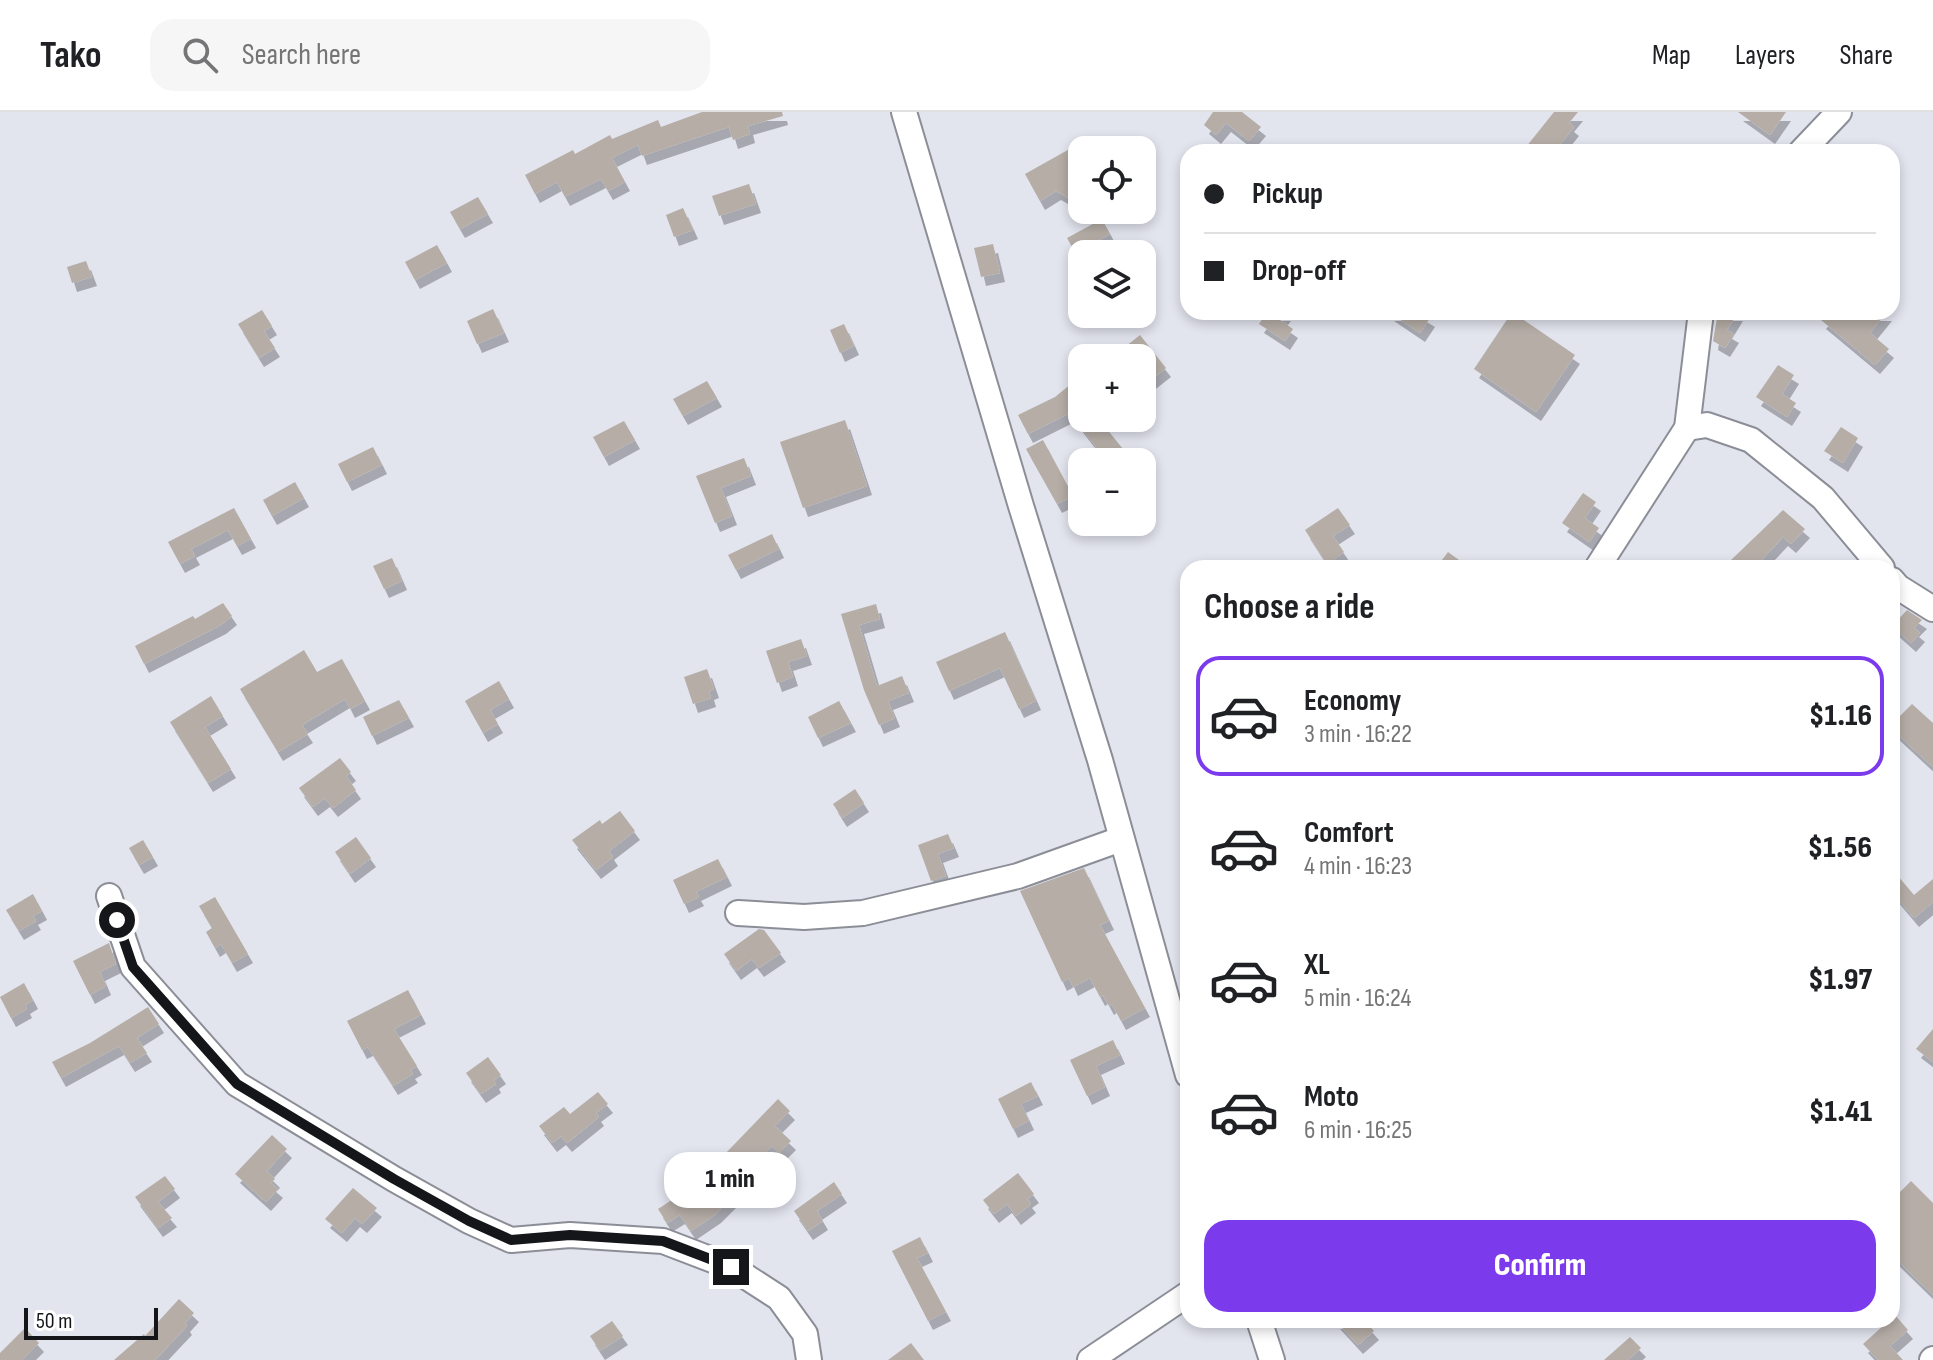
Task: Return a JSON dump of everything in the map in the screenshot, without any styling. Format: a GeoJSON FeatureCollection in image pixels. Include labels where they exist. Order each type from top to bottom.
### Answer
{"type":"FeatureCollection","features":[{"type":"Feature","properties":{"kind":"street"},"geometry":{"type":"LineString","coordinates":[[904,112],[1100,760],[1180,1047]]}},
{"type":"Feature","properties":{"kind":"street"},"geometry":{"type":"LineString","coordinates":[[1809,144],[1839,112]]}},
{"type":"Feature","properties":{"kind":"street"},"geometry":{"type":"LineString","coordinates":[[1602,560],[1687,428],[1700,320]]}},
{"type":"Feature","properties":{"kind":"street"},"geometry":{"type":"LineString","coordinates":[[1687,428],[1707,425],[1751,440],[1823,498],[1875,560]]}},
{"type":"Feature","properties":{"kind":"street"},"geometry":{"type":"LineString","coordinates":[[1900,588],[1933,609]]}},
{"type":"Feature","properties":{"kind":"street"},"geometry":{"type":"LineString","coordinates":[[738,913],[804,917],[863,913],[1018,876],[1121,839]]}},
{"type":"Feature","properties":{"kind":"street"},"geometry":{"type":"LineString","coordinates":[[109,896],[133,967],[237,1084],[394,1179],[469,1221],[511,1240],[570,1235],[663,1241],[731,1267],[779,1298],[805,1334],[809,1360]]}},
{"type":"Feature","properties":{"kind":"street"},"geometry":{"type":"LineString","coordinates":[[1090,1360],[1180,1299]]}},
{"type":"Feature","properties":{"kind":"street"},"geometry":{"type":"LineString","coordinates":[[1262,1328],[1272,1360]]}},
{"type":"Feature","properties":{"kind":"building"},"geometry":{"type":"Polygon","coordinates":[[[702,112],[782,112],[783,116],[748,126],[750,134],[733,140],[729,127],[642,156],[638,145],[612,158],[625,182],[608,191],[601,179],[565,197],[557,182],[535,194],[525,175],[610,135],[612,139],[658,120],[661,127],[702,112]]]}},
{"type":"Feature","properties":{"kind":"building"},"geometry":{"type":"Polygon","coordinates":[[[1213,112],[1242,112],[1261,127],[1249,141],[1226,123],[1216,135],[1204,125],[1213,112]]]}},
{"type":"Feature","properties":{"kind":"building"},"geometry":{"type":"Polygon","coordinates":[[[1554,112],[1578,112],[1569,123],[1574,127],[1560,144],[1528,144],[1554,112]]]}},
{"type":"Feature","properties":{"kind":"building"},"geometry":{"type":"Polygon","coordinates":[[[1738,112],[1786,112],[1770,135],[1738,112]]]}},
{"type":"Feature","properties":{"kind":"building"},"geometry":{"type":"Polygon","coordinates":[[[1068,150],[1068,198],[1056,191],[1040,201],[1025,174],[1068,150]]]}},
{"type":"Feature","properties":{"kind":"building"},"geometry":{"type":"Polygon","coordinates":[[[749,184],[756,204],[719,216],[712,196],[749,184]]]}},
{"type":"Feature","properties":{"kind":"building"},"geometry":{"type":"Polygon","coordinates":[[[478,197],[488,214],[460,229],[450,212],[478,197]]]}},
{"type":"Feature","properties":{"kind":"building"},"geometry":{"type":"Polygon","coordinates":[[[683,208],[693,230],[674,237],[666,215],[683,208]]]}},
{"type":"Feature","properties":{"kind":"building"},"geometry":{"type":"Polygon","coordinates":[[[1093,224],[1105,224],[1110,234],[1099,240],[1067,238],[1093,224]]]}},
{"type":"Feature","properties":{"kind":"building"},"geometry":{"type":"Polygon","coordinates":[[[993,244],[1000,273],[981,277],[974,248],[993,244]]]}},
{"type":"Feature","properties":{"kind":"building"},"geometry":{"type":"Polygon","coordinates":[[[437,245],[447,263],[415,280],[405,262],[437,245]]]}},
{"type":"Feature","properties":{"kind":"building"},"geometry":{"type":"Polygon","coordinates":[[[86,261],[92,277],[72,283],[67,267],[86,261]]]}},
{"type":"Feature","properties":{"kind":"building"},"geometry":{"type":"Polygon","coordinates":[[[493,309],[504,333],[477,344],[467,321],[493,309]]]}},
{"type":"Feature","properties":{"kind":"building"},"geometry":{"type":"Polygon","coordinates":[[[262,310],[272,326],[264,331],[275,348],[259,358],[238,324],[262,310]]]}},
{"type":"Feature","properties":{"kind":"building"},"geometry":{"type":"Polygon","coordinates":[[[1262,320],[1280,320],[1293,329],[1285,341],[1259,324],[1262,320]]]}},
{"type":"Feature","properties":{"kind":"building"},"geometry":{"type":"Polygon","coordinates":[[[1401,320],[1429,320],[1420,333],[1401,320]]]}},
{"type":"Feature","properties":{"kind":"building"},"geometry":{"type":"Polygon","coordinates":[[[1507,320],[1524,320],[1575,355],[1536,412],[1474,369],[1507,320]]]}},
{"type":"Feature","properties":{"kind":"building"},"geometry":{"type":"Polygon","coordinates":[[[1717,320],[1733,320],[1727,330],[1734,334],[1725,348],[1713,341],[1717,320]]]}},
{"type":"Feature","properties":{"kind":"building"},"geometry":{"type":"Polygon","coordinates":[[[1821,320],[1881,320],[1870,333],[1889,349],[1875,365],[1821,320]]]}},
{"type":"Feature","properties":{"kind":"building"},"geometry":{"type":"Polygon","coordinates":[[[844,324],[854,346],[840,353],[830,330],[844,324]]]}},
{"type":"Feature","properties":{"kind":"building"},"geometry":{"type":"Polygon","coordinates":[[[1140,335],[1147,344],[1129,344],[1140,335]]]}},
{"type":"Feature","properties":{"kind":"building"},"geometry":{"type":"Polygon","coordinates":[[[1156,355],[1166,368],[1156,376],[1156,355]]]}},
{"type":"Feature","properties":{"kind":"building"},"geometry":{"type":"Polygon","coordinates":[[[1778,365],[1794,375],[1782,394],[1796,403],[1787,417],[1756,397],[1778,365]]]}},
{"type":"Feature","properties":{"kind":"building"},"geometry":{"type":"Polygon","coordinates":[[[707,381],[717,398],[683,416],[673,399],[707,381]]]}},
{"type":"Feature","properties":{"kind":"building"},"geometry":{"type":"Polygon","coordinates":[[[1068,386],[1068,414],[1028,434],[1018,415],[1055,397],[1068,386]]]}},
{"type":"Feature","properties":{"kind":"building"},"geometry":{"type":"Polygon","coordinates":[[[845,420],[867,486],[803,508],[780,442],[845,420]]]}},
{"type":"Feature","properties":{"kind":"building"},"geometry":{"type":"Polygon","coordinates":[[[624,421],[635,440],[604,457],[593,437],[624,421]]]}},
{"type":"Feature","properties":{"kind":"building"},"geometry":{"type":"Polygon","coordinates":[[[1841,427],[1858,438],[1843,463],[1824,451],[1841,427]]]}},
{"type":"Feature","properties":{"kind":"building"},"geometry":{"type":"Polygon","coordinates":[[[1085,432],[1109,432],[1122,448],[1095,448],[1085,432]]]}},
{"type":"Feature","properties":{"kind":"building"},"geometry":{"type":"Polygon","coordinates":[[[1043,440],[1068,487],[1068,498],[1057,504],[1026,449],[1043,440]]]}},
{"type":"Feature","properties":{"kind":"building"},"geometry":{"type":"Polygon","coordinates":[[[373,447],[382,465],[347,482],[338,464],[373,447]]]}},
{"type":"Feature","properties":{"kind":"building"},"geometry":{"type":"Polygon","coordinates":[[[744,458],[751,476],[721,488],[732,516],[715,523],[696,476],[744,458]]]}},
{"type":"Feature","properties":{"kind":"building"},"geometry":{"type":"Polygon","coordinates":[[[295,482],[304,498],[272,516],[263,500],[295,482]]]}},
{"type":"Feature","properties":{"kind":"building"},"geometry":{"type":"Polygon","coordinates":[[[1583,493],[1596,502],[1585,518],[1599,528],[1589,542],[1562,523],[1583,493]]]}},
{"type":"Feature","properties":{"kind":"building"},"geometry":{"type":"Polygon","coordinates":[[[234,508],[251,539],[237,546],[228,530],[191,549],[195,556],[180,564],[168,542],[234,508]]]}},
{"type":"Feature","properties":{"kind":"building"},"geometry":{"type":"Polygon","coordinates":[[[1338,508],[1350,525],[1333,536],[1344,552],[1333,560],[1324,560],[1305,530],[1338,508]]]}},
{"type":"Feature","properties":{"kind":"building"},"geometry":{"type":"Polygon","coordinates":[[[1783,510],[1805,529],[1791,544],[1783,537],[1761,560],[1731,560],[1783,510]]]}},
{"type":"Feature","properties":{"kind":"building"},"geometry":{"type":"Polygon","coordinates":[[[772,534],[779,549],[736,570],[728,555],[772,534]]]}},
{"type":"Feature","properties":{"kind":"building"},"geometry":{"type":"Polygon","coordinates":[[[1448,552],[1459,560],[1442,560],[1448,552]]]}},
{"type":"Feature","properties":{"kind":"building"},"geometry":{"type":"Polygon","coordinates":[[[392,558],[402,581],[384,589],[373,566],[392,558]]]}},
{"type":"Feature","properties":{"kind":"building"},"geometry":{"type":"Polygon","coordinates":[[[223,603],[232,616],[221,625],[144,664],[135,646],[223,603]]]}},
{"type":"Feature","properties":{"kind":"building"},"geometry":{"type":"Polygon","coordinates":[[[876,604],[880,619],[859,625],[877,686],[902,676],[909,693],[888,701],[895,718],[879,725],[864,690],[841,614],[876,604]]]}},
{"type":"Feature","properties":{"kind":"building"},"geometry":{"type":"Polygon","coordinates":[[[1907,610],[1922,620],[1914,628],[1920,633],[1911,643],[1900,633],[1900,617],[1907,610]]]}},
{"type":"Feature","properties":{"kind":"building"},"geometry":{"type":"Polygon","coordinates":[[[1005,632],[1036,701],[1019,709],[1000,668],[949,691],[936,662],[1005,632]]]}},
{"type":"Feature","properties":{"kind":"building"},"geometry":{"type":"Polygon","coordinates":[[[801,639],[807,656],[788,662],[793,677],[777,683],[766,651],[801,639]]]}},
{"type":"Feature","properties":{"kind":"building"},"geometry":{"type":"Polygon","coordinates":[[[304,650],[317,672],[342,659],[365,701],[350,709],[345,699],[302,725],[308,734],[278,752],[240,689],[304,650]]]}},
{"type":"Feature","properties":{"kind":"building"},"geometry":{"type":"Polygon","coordinates":[[[707,669],[714,689],[709,691],[711,698],[693,704],[684,677],[707,669]]]}},
{"type":"Feature","properties":{"kind":"building"},"geometry":{"type":"Polygon","coordinates":[[[499,681],[509,699],[490,710],[498,724],[483,733],[465,701],[499,681]]]}},
{"type":"Feature","properties":{"kind":"building"},"geometry":{"type":"Polygon","coordinates":[[[211,696],[223,716],[205,727],[231,769],[208,783],[170,722],[211,696]]]}},
{"type":"Feature","properties":{"kind":"building"},"geometry":{"type":"Polygon","coordinates":[[[399,700],[409,718],[372,736],[363,717],[399,700]]]}},
{"type":"Feature","properties":{"kind":"building"},"geometry":{"type":"Polygon","coordinates":[[[839,701],[851,723],[818,738],[808,717],[839,701]]]}},
{"type":"Feature","properties":{"kind":"building"},"geometry":{"type":"Polygon","coordinates":[[[1912,704],[1933,723],[1933,767],[1900,736],[1900,716],[1912,704]]]}},
{"type":"Feature","properties":{"kind":"building"},"geometry":{"type":"Polygon","coordinates":[[[340,758],[351,772],[346,776],[356,790],[333,808],[325,798],[313,807],[299,788],[340,758]]]}},
{"type":"Feature","properties":{"kind":"building"},"geometry":{"type":"Polygon","coordinates":[[[855,789],[864,803],[842,818],[833,804],[855,789]]]}},
{"type":"Feature","properties":{"kind":"building"},"geometry":{"type":"Polygon","coordinates":[[[620,811],[635,831],[609,851],[613,857],[596,870],[572,840],[600,820],[602,824],[620,811]]]}},
{"type":"Feature","properties":{"kind":"building"},"geometry":{"type":"Polygon","coordinates":[[[948,834],[954,848],[938,854],[946,876],[931,881],[918,845],[948,834]]]}},
{"type":"Feature","properties":{"kind":"building"},"geometry":{"type":"Polygon","coordinates":[[[356,837],[371,858],[350,874],[335,852],[356,837]]]}},
{"type":"Feature","properties":{"kind":"building"},"geometry":{"type":"Polygon","coordinates":[[[143,840],[153,857],[139,865],[129,848],[143,840]]]}},
{"type":"Feature","properties":{"kind":"building"},"geometry":{"type":"Polygon","coordinates":[[[718,859],[727,877],[696,892],[699,897],[684,904],[673,880],[718,859]]]}},
{"type":"Feature","properties":{"kind":"building"},"geometry":{"type":"Polygon","coordinates":[[[1084,868],[1109,921],[1100,925],[1145,1008],[1121,1021],[1112,1004],[1109,1006],[1103,995],[1100,997],[1090,978],[1073,987],[1069,978],[1062,982],[1020,891],[1084,868]]]}},
{"type":"Feature","properties":{"kind":"building"},"geometry":{"type":"Polygon","coordinates":[[[1900,878],[1914,895],[1933,879],[1933,902],[1914,918],[1900,901],[1900,878]]]}},
{"type":"Feature","properties":{"kind":"building"},"geometry":{"type":"Polygon","coordinates":[[[33,894],[42,911],[33,916],[36,921],[19,931],[6,910],[33,894]]]}},
{"type":"Feature","properties":{"kind":"building"},"geometry":{"type":"Polygon","coordinates":[[[215,897],[248,954],[232,963],[221,944],[215,948],[206,932],[212,928],[199,906],[215,897]]]}},
{"type":"Feature","properties":{"kind":"building"},"geometry":{"type":"Polygon","coordinates":[[[759,929],[764,930],[781,953],[759,968],[752,959],[736,971],[724,954],[759,929]]]}},
{"type":"Feature","properties":{"kind":"building"},"geometry":{"type":"Polygon","coordinates":[[[109,943],[116,964],[100,972],[106,986],[90,995],[73,961],[109,943]]]}},
{"type":"Feature","properties":{"kind":"building"},"geometry":{"type":"Polygon","coordinates":[[[24,983],[33,1000],[25,1005],[27,1009],[11,1018],[0,997],[24,983]]]}},
{"type":"Feature","properties":{"kind":"building"},"geometry":{"type":"Polygon","coordinates":[[[408,990],[421,1015],[394,1029],[417,1066],[410,1070],[413,1074],[393,1086],[368,1047],[362,1050],[347,1021],[408,990]]]}},
{"type":"Feature","properties":{"kind":"building"},"geometry":{"type":"Polygon","coordinates":[[[148,1007],[159,1024],[137,1038],[147,1053],[130,1063],[119,1046],[61,1078],[52,1062],[90,1043],[148,1007]]]}},
{"type":"Feature","properties":{"kind":"building"},"geometry":{"type":"Polygon","coordinates":[[[1933,1029],[1933,1062],[1916,1049],[1933,1029]]]}},
{"type":"Feature","properties":{"kind":"building"},"geometry":{"type":"Polygon","coordinates":[[[1113,1040],[1120,1055],[1096,1066],[1105,1087],[1087,1096],[1070,1060],[1113,1040]]]}},
{"type":"Feature","properties":{"kind":"building"},"geometry":{"type":"Polygon","coordinates":[[[488,1057],[501,1075],[494,1080],[496,1084],[481,1094],[466,1073],[488,1057]]]}},
{"type":"Feature","properties":{"kind":"building"},"geometry":{"type":"Polygon","coordinates":[[[1031,1082],[1038,1096],[1021,1104],[1029,1121],[1013,1129],[998,1099],[1031,1082]]]}},
{"type":"Feature","properties":{"kind":"building"},"geometry":{"type":"Polygon","coordinates":[[[598,1092],[608,1104],[596,1113],[599,1117],[567,1143],[561,1136],[552,1143],[539,1126],[564,1107],[570,1114],[598,1092]]]}},
{"type":"Feature","properties":{"kind":"building"},"geometry":{"type":"Polygon","coordinates":[[[778,1099],[790,1111],[775,1126],[791,1141],[779,1153],[772,1146],[749,1169],[741,1161],[719,1184],[733,1197],[716,1214],[691,1231],[680,1215],[667,1223],[658,1209],[696,1184],[778,1099]]]}},
{"type":"Feature","properties":{"kind":"building"},"geometry":{"type":"Polygon","coordinates":[[[272,1135],[287,1149],[267,1171],[275,1179],[271,1183],[278,1189],[266,1202],[235,1174],[272,1135]]]}},
{"type":"Feature","properties":{"kind":"building"},"geometry":{"type":"Polygon","coordinates":[[[1018,1173],[1034,1194],[1027,1199],[1031,1204],[1016,1216],[1007,1204],[994,1214],[983,1200],[1018,1173]]]}},
{"type":"Feature","properties":{"kind":"building"},"geometry":{"type":"Polygon","coordinates":[[[165,1176],[175,1189],[158,1202],[172,1218],[158,1228],[135,1197],[165,1176]]]}},
{"type":"Feature","properties":{"kind":"building"},"geometry":{"type":"Polygon","coordinates":[[[1911,1181],[1933,1203],[1933,1295],[1900,1263],[1900,1192],[1911,1181]]]}},
{"type":"Feature","properties":{"kind":"building"},"geometry":{"type":"Polygon","coordinates":[[[834,1182],[842,1194],[817,1211],[823,1221],[808,1231],[794,1211],[834,1182]]]}},
{"type":"Feature","properties":{"kind":"building"},"geometry":{"type":"Polygon","coordinates":[[[353,1188],[377,1208],[362,1224],[355,1218],[342,1233],[325,1219],[353,1188]]]}},
{"type":"Feature","properties":{"kind":"building"},"geometry":{"type":"Polygon","coordinates":[[[920,1237],[928,1253],[917,1258],[946,1312],[928,1321],[892,1251],[920,1237]]]}},
{"type":"Feature","properties":{"kind":"building"},"geometry":{"type":"Polygon","coordinates":[[[179,1299],[194,1313],[185,1323],[187,1326],[155,1360],[114,1360],[145,1336],[179,1299]]]}},
{"type":"Feature","properties":{"kind":"building"},"geometry":{"type":"Polygon","coordinates":[[[612,1321],[623,1336],[600,1351],[590,1336],[612,1321]]]}},
{"type":"Feature","properties":{"kind":"building"},"geometry":{"type":"Polygon","coordinates":[[[1900,1321],[1908,1330],[1890,1346],[1903,1360],[1878,1360],[1863,1344],[1881,1328],[1900,1328],[1900,1321]]]}},
{"type":"Feature","properties":{"kind":"building"},"geometry":{"type":"Polygon","coordinates":[[[25,1328],[39,1343],[22,1360],[0,1360],[0,1353],[25,1328]]]}},
{"type":"Feature","properties":{"kind":"building"},"geometry":{"type":"Polygon","coordinates":[[[1342,1328],[1371,1328],[1374,1331],[1358,1345],[1342,1328]]]}},
{"type":"Feature","properties":{"kind":"building"},"geometry":{"type":"Polygon","coordinates":[[[1630,1337],[1641,1348],[1628,1360],[1604,1360],[1630,1337]]]}},
{"type":"Feature","properties":{"kind":"building"},"geometry":{"type":"Polygon","coordinates":[[[911,1343],[924,1360],[888,1360],[911,1343]]]}},
{"type":"Feature","properties":{"kind":"route"},"geometry":{"type":"LineString","coordinates":[[117,920],[133,967],[237,1084],[394,1179],[469,1221],[511,1240],[570,1235],[663,1241],[731,1267]]}}]}
